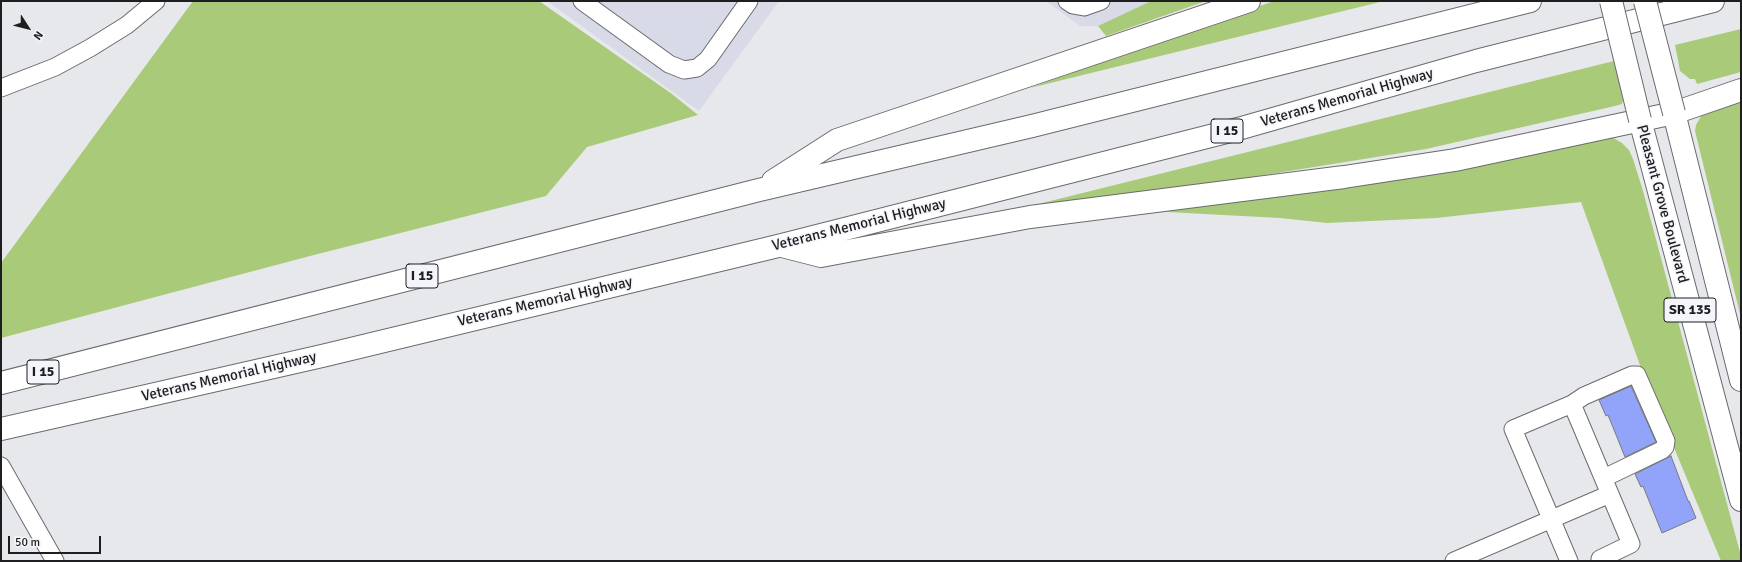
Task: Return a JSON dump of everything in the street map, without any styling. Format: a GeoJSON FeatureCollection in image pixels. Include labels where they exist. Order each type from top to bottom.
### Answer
{"type":"FeatureCollection","features":[{"type":"Feature","properties":{"kind":"main road"},"geometry":{"type":"LineString","coordinates":[[759,190],[837,140],[1249,1]]}},
{"type":"Feature","properties":{"kind":"main road","name":"I 15"},"geometry":{"type":"LineString","coordinates":[[1,383],[759,190],[1032,126],[1530,1]]}},
{"type":"Feature","properties":{"kind":"main road","name":"Pleasant Grove Boulevard"},"geometry":{"type":"LineString","coordinates":[[1611,1],[1640,120],[1741,500]]}},
{"type":"Feature","properties":{"kind":"main road","name":"SR 135"},"geometry":{"type":"LineString","coordinates":[[1645,1],[1741,380]]}},
{"type":"Feature","properties":{"kind":"main road","name":"Veterans Memorial Highway"},"geometry":{"type":"LineString","coordinates":[[1,430],[322,356],[778,246],[1238,129],[1476,61],[1713,1]]}},
{"type":"Feature","properties":{"kind":"main road"},"geometry":{"type":"LineString","coordinates":[[778,246],[821,256],[1030,217],[1344,177],[1455,160],[1674,113],[1741,90]]}},
{"type":"Feature","properties":{"kind":"street"},"geometry":{"type":"LineString","coordinates":[[1,88],[55,67],[90,48],[127,25],[156,1]]}},
{"type":"Feature","properties":{"kind":"street"},"geometry":{"type":"LineString","coordinates":[[582,1],[669,64],[684,70],[697,68],[708,59],[750,1]]}},
{"type":"Feature","properties":{"kind":"street"},"geometry":{"type":"LineString","coordinates":[[1067,1],[1073,5],[1084,7],[1101,1]]}},
{"type":"Feature","properties":{"kind":"street"},"geometry":{"type":"LineString","coordinates":[[1569,561],[1513,430],[1572,404],[1584,396],[1632,375],[1637,375],[1666,441],[1665,447],[1662,450],[1604,478]]}},
{"type":"Feature","properties":{"kind":"street"},"geometry":{"type":"LineString","coordinates":[[1572,404],[1632,544],[1600,559],[1601,561]]}},
{"type":"Feature","properties":{"kind":"street"},"geometry":{"type":"LineString","coordinates":[[1,466],[55,561]]}},
{"type":"Feature","properties":{"kind":"street"},"geometry":{"type":"LineString","coordinates":[[1454,561],[1610,494]]}},
{"type":"Feature","properties":{"kind":"shaded area"},"geometry":{"type":"Polygon","coordinates":[[[547,1],[779,1],[699,111],[547,1]]]}},
{"type":"Feature","properties":{"kind":"shaded area"},"geometry":{"type":"Polygon","coordinates":[[[1046,1],[1151,1],[1098,26],[1080,26],[1046,1]]]}},
{"type":"Feature","properties":{"kind":"green space"},"geometry":{"type":"Polygon","coordinates":[[[193,1],[539,1],[672,94],[698,115],[587,147],[546,196],[310,256],[1,338],[1,263],[193,1]]]}},
{"type":"Feature","properties":{"kind":"green space"},"geometry":{"type":"Polygon","coordinates":[[[1151,1],[1206,1],[1106,36],[1098,26],[1151,1]]]}},
{"type":"Feature","properties":{"kind":"green space"},"geometry":{"type":"Polygon","coordinates":[[[1274,1],[1384,1],[1030,88],[1149,45],[1274,1]]]}},
{"type":"Feature","properties":{"kind":"green space"},"geometry":{"type":"Polygon","coordinates":[[[1741,29],[1741,72],[1697,84],[1695,79],[1690,79],[1680,71],[1675,45],[1741,29]]]}},
{"type":"Feature","properties":{"kind":"green space"},"geometry":{"type":"Polygon","coordinates":[[[1614,61],[1624,96],[1622,104],[1615,106],[1426,149],[1059,208],[986,217],[1614,61]]]}},
{"type":"Feature","properties":{"kind":"green space"},"geometry":{"type":"Polygon","coordinates":[[[1741,99],[1741,318],[1695,131],[1696,125],[1701,116],[1714,106],[1741,99]]]}},
{"type":"Feature","properties":{"kind":"green space"},"geometry":{"type":"Polygon","coordinates":[[[1612,137],[1622,143],[1629,150],[1643,191],[1741,556],[1741,561],[1721,561],[1641,368],[1581,202],[1436,218],[1327,223],[1280,218],[1167,212],[1167,207],[1612,137]]]}},
{"type":"Feature","properties":{"kind":"building"},"geometry":{"type":"Polygon","coordinates":[[[1631,386],[1656,442],[1625,457],[1608,415],[1606,416],[1599,400],[1631,386]]]}},
{"type":"Feature","properties":{"kind":"building"},"geometry":{"type":"Polygon","coordinates":[[[1671,456],[1696,518],[1662,533],[1643,486],[1641,487],[1635,474],[1671,456]]]}}]}
